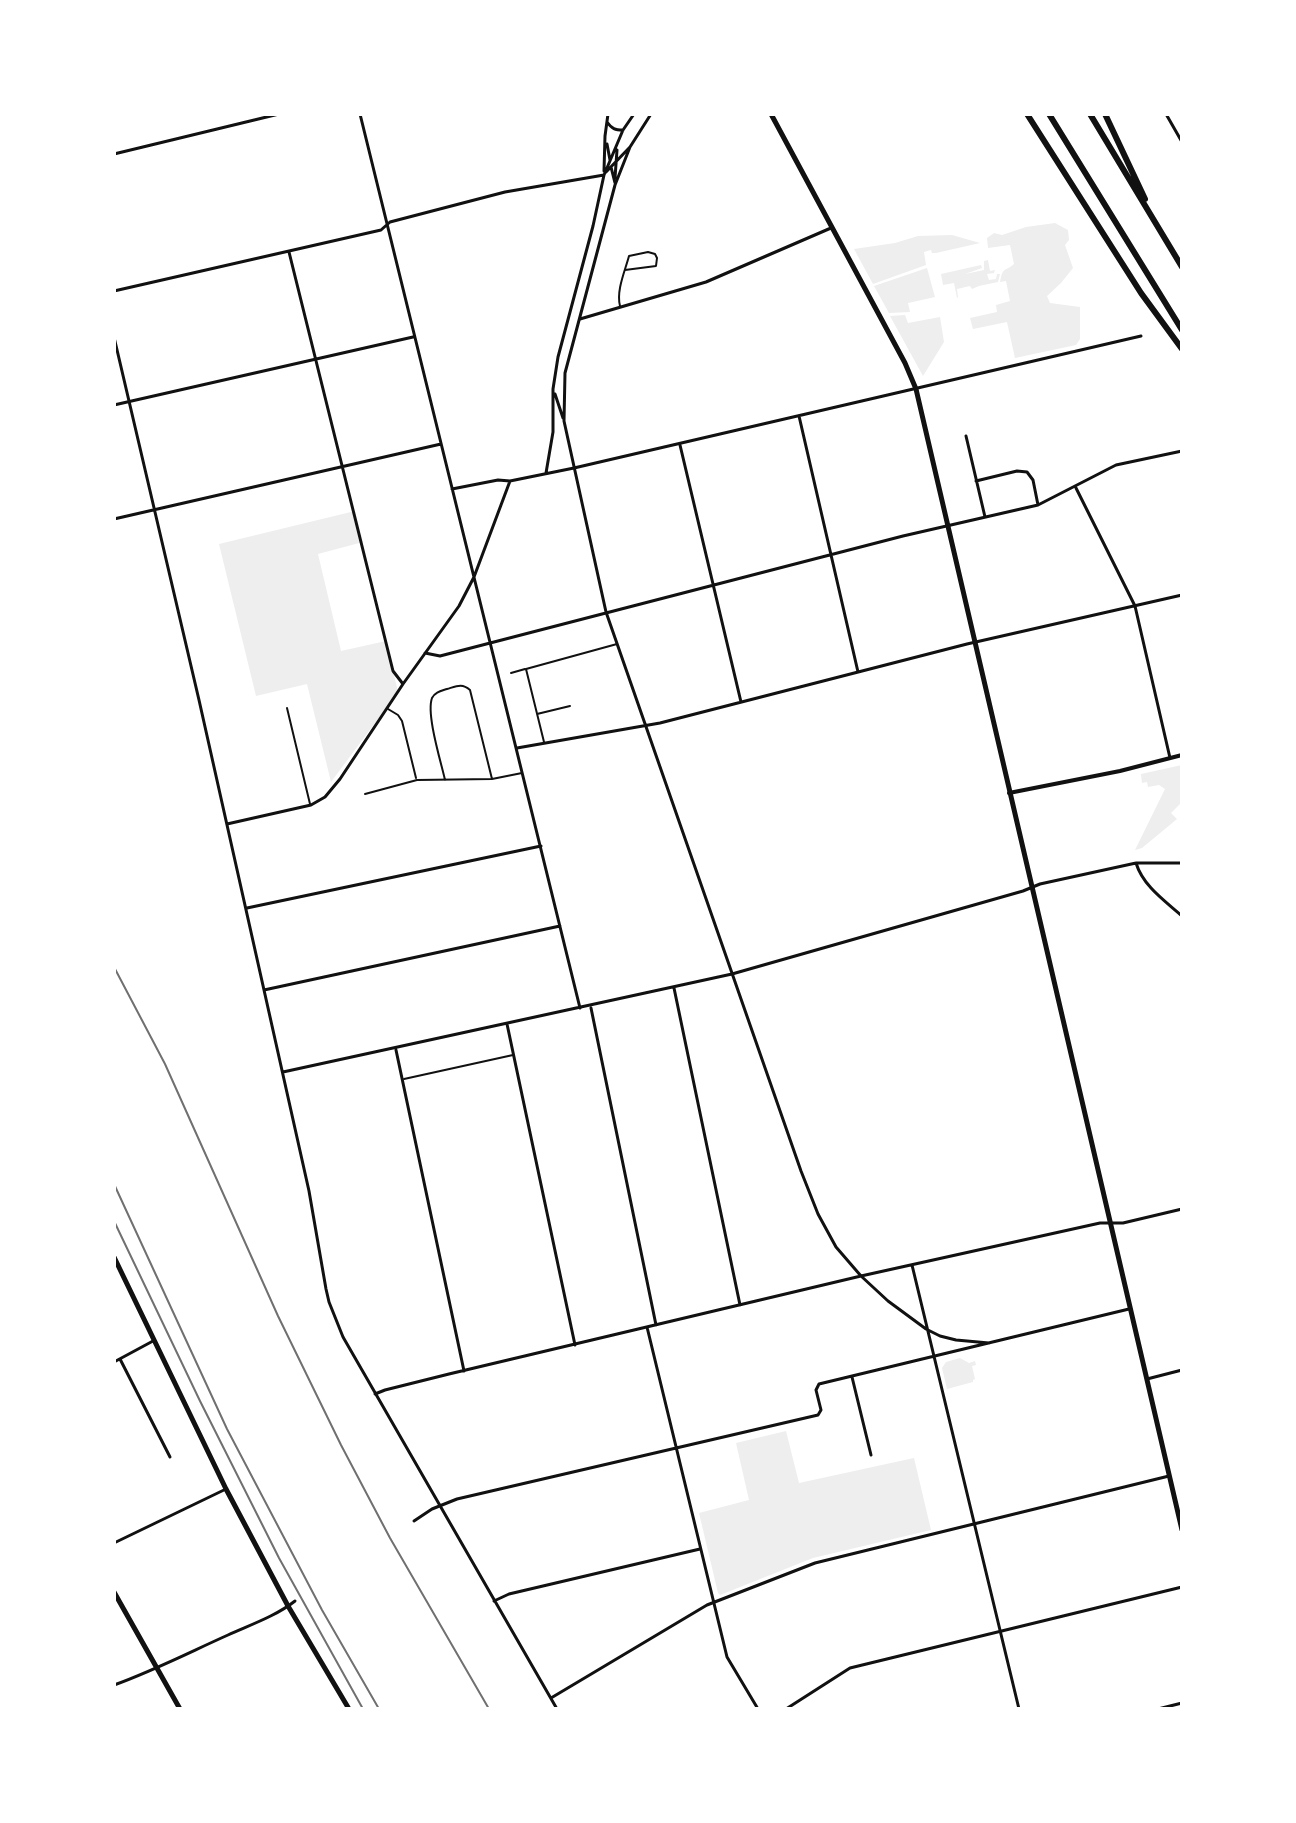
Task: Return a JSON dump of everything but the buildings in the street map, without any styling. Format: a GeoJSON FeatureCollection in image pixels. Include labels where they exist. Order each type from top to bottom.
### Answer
{"type":"FeatureCollection","features":[{"type":"Feature","properties":{"kind":"highway"},"geometry":{"type":"LineString","coordinates":[[1027,114],[1141,293],[1182,349]]}},
{"type":"Feature","properties":{"kind":"highway"},"geometry":{"type":"LineString","coordinates":[[1049,114],[1182,330]]}},
{"type":"Feature","properties":{"kind":"highway"},"geometry":{"type":"LineString","coordinates":[[1090,114],[1182,267]]}},
{"type":"Feature","properties":{"kind":"highway"},"geometry":{"type":"LineString","coordinates":[[1105,114],[1162,235]]}},
{"type":"Feature","properties":{"kind":"main road"},"geometry":{"type":"LineString","coordinates":[[771,114],[916,389],[1182,1530]]}},
{"type":"Feature","properties":{"kind":"main road"},"geometry":{"type":"LineString","coordinates":[[114,1257],[226,1489],[288,1606],[349,1709]]}},
{"type":"Feature","properties":{"kind":"main road"},"geometry":{"type":"LineString","coordinates":[[114,1592],[180,1709]]}},
{"type":"Feature","properties":{"kind":"street"},"geometry":{"type":"LineString","coordinates":[[114,154],[279,114]]}},
{"type":"Feature","properties":{"kind":"street"},"geometry":{"type":"LineString","coordinates":[[360,114],[580,1008]]}},
{"type":"Feature","properties":{"kind":"street"},"geometry":{"type":"LineString","coordinates":[[546,473],[553,432],[553,389],[558,357],[604,175],[608,114]]}},
{"type":"Feature","properties":{"kind":"street"},"geometry":{"type":"LineString","coordinates":[[604,175],[623,130],[634,114]]}},
{"type":"Feature","properties":{"kind":"street"},"geometry":{"type":"LineString","coordinates":[[564,421],[565,373],[615,185],[630,147],[651,114]]}},
{"type":"Feature","properties":{"kind":"street"},"geometry":{"type":"LineString","coordinates":[[1166,114],[1182,142]]}},
{"type":"Feature","properties":{"kind":"street"},"geometry":{"type":"LineString","coordinates":[[606,121],[611,128],[623,130]]}},
{"type":"Feature","properties":{"kind":"street"},"geometry":{"type":"LineString","coordinates":[[605,136],[615,185]]}},
{"type":"Feature","properties":{"kind":"street"},"geometry":{"type":"LineString","coordinates":[[615,185],[617,146]]}},
{"type":"Feature","properties":{"kind":"street"},"geometry":{"type":"LineString","coordinates":[[114,291],[381,230],[390,222],[505,192],[604,175],[630,147]]}},
{"type":"Feature","properties":{"kind":"street"},"geometry":{"type":"LineString","coordinates":[[580,319],[706,282],[832,227]]}},
{"type":"Feature","properties":{"kind":"street"},"geometry":{"type":"LineString","coordinates":[[289,251],[393,671],[403,684]]}},
{"type":"Feature","properties":{"kind":"street"},"geometry":{"type":"LineString","coordinates":[[452,489],[574,468],[1141,336]]}},
{"type":"Feature","properties":{"kind":"street"},"geometry":{"type":"LineString","coordinates":[[114,337],[283,1072],[329,1302],[343,1337],[557,1709]]}},
{"type":"Feature","properties":{"kind":"street"},"geometry":{"type":"LineString","coordinates":[[114,405],[413,337]]}},
{"type":"Feature","properties":{"kind":"street"},"geometry":{"type":"LineString","coordinates":[[553,389],[564,421],[606,612],[818,1214],[836,1247],[888,1301],[926,1329],[956,1340],[989,1343]]}},
{"type":"Feature","properties":{"kind":"street"},"geometry":{"type":"LineString","coordinates":[[799,416],[858,672]]}},
{"type":"Feature","properties":{"kind":"street"},"geometry":{"type":"LineString","coordinates":[[966,436],[985,517]]}},
{"type":"Feature","properties":{"kind":"street"},"geometry":{"type":"LineString","coordinates":[[114,519],[441,444]]}},
{"type":"Feature","properties":{"kind":"street"},"geometry":{"type":"LineString","coordinates":[[680,444],[741,702]]}},
{"type":"Feature","properties":{"kind":"street"},"geometry":{"type":"LineString","coordinates":[[425,653],[440,656],[831,554],[1038,505],[1116,465],[1182,451]]}},
{"type":"Feature","properties":{"kind":"street"},"geometry":{"type":"LineString","coordinates":[[976,481],[1017,471],[1027,472],[1033,480],[1038,505]]}},
{"type":"Feature","properties":{"kind":"street"},"geometry":{"type":"LineString","coordinates":[[227,824],[311,805],[325,797],[340,779],[459,606],[474,577],[510,481]]}},
{"type":"Feature","properties":{"kind":"street"},"geometry":{"type":"LineString","coordinates":[[1075,486],[1135,606],[1170,758]]}},
{"type":"Feature","properties":{"kind":"street"},"geometry":{"type":"LineString","coordinates":[[517,748],[646,725],[975,642],[1182,595]]}},
{"type":"Feature","properties":{"kind":"street"},"geometry":{"type":"LineString","coordinates":[[1009,793],[1182,755]]}},
{"type":"Feature","properties":{"kind":"street"},"geometry":{"type":"LineString","coordinates":[[245,908],[541,846]]}},
{"type":"Feature","properties":{"kind":"street"},"geometry":{"type":"LineString","coordinates":[[1136,863],[1146,882],[1182,916]]}},
{"type":"Feature","properties":{"kind":"street"},"geometry":{"type":"LineString","coordinates":[[283,1072],[732,974],[1040,884],[1136,863],[1182,863]]}},
{"type":"Feature","properties":{"kind":"street"},"geometry":{"type":"LineString","coordinates":[[264,990],[560,926]]}},
{"type":"Feature","properties":{"kind":"street"},"geometry":{"type":"LineString","coordinates":[[674,988],[740,1305]]}},
{"type":"Feature","properties":{"kind":"street"},"geometry":{"type":"LineString","coordinates":[[590,1006],[656,1325]]}},
{"type":"Feature","properties":{"kind":"street"},"geometry":{"type":"LineString","coordinates":[[507,1024],[575,1345]]}},
{"type":"Feature","properties":{"kind":"street"},"geometry":{"type":"LineString","coordinates":[[395,1049],[464,1371]]}},
{"type":"Feature","properties":{"kind":"street"},"geometry":{"type":"LineString","coordinates":[[375,1394],[861,1276],[1100,1223],[1123,1223],[1182,1209]]}},
{"type":"Feature","properties":{"kind":"street"},"geometry":{"type":"LineString","coordinates":[[912,1265],[1019,1709]]}},
{"type":"Feature","properties":{"kind":"street"},"geometry":{"type":"LineString","coordinates":[[414,1521],[439,1505],[457,1499],[818,1415],[821,1410],[817,1385],[1130,1309]]}},
{"type":"Feature","properties":{"kind":"street"},"geometry":{"type":"LineString","coordinates":[[647,1327],[727,1657],[758,1709]]}},
{"type":"Feature","properties":{"kind":"street"},"geometry":{"type":"LineString","coordinates":[[114,1362],[153,1341]]}},
{"type":"Feature","properties":{"kind":"street"},"geometry":{"type":"LineString","coordinates":[[120,1359],[170,1457]]}},
{"type":"Feature","properties":{"kind":"street"},"geometry":{"type":"LineString","coordinates":[[1147,1379],[1182,1370]]}},
{"type":"Feature","properties":{"kind":"street"},"geometry":{"type":"LineString","coordinates":[[852,1376],[871,1455]]}},
{"type":"Feature","properties":{"kind":"street"},"geometry":{"type":"LineString","coordinates":[[551,1698],[702,1608],[815,1563],[1169,1476]]}},
{"type":"Feature","properties":{"kind":"street"},"geometry":{"type":"LineString","coordinates":[[114,1543],[226,1489]]}},
{"type":"Feature","properties":{"kind":"street"},"geometry":{"type":"LineString","coordinates":[[494,1601],[509,1594],[700,1549]]}},
{"type":"Feature","properties":{"kind":"street"},"geometry":{"type":"LineString","coordinates":[[786,1709],[850,1668],[1182,1587]]}},
{"type":"Feature","properties":{"kind":"street"},"geometry":{"type":"LineString","coordinates":[[114,1685],[157,1669],[295,1601]]}},
{"type":"Feature","properties":{"kind":"street"},"geometry":{"type":"LineString","coordinates":[[1158,1709],[1182,1703]]}},
{"type":"Feature","properties":{"kind":"lane"},"geometry":{"type":"LineString","coordinates":[[620,308],[618,299],[625,270],[629,256],[648,252],[657,258],[656,266],[625,270]]}},
{"type":"Feature","properties":{"kind":"lane"},"geometry":{"type":"LineString","coordinates":[[511,673],[617,644]]}},
{"type":"Feature","properties":{"kind":"lane"},"geometry":{"type":"LineString","coordinates":[[526,669],[544,743]]}},
{"type":"Feature","properties":{"kind":"lane"},"geometry":{"type":"LineString","coordinates":[[445,780],[431,720],[431,702],[437,691],[461,685],[470,690],[492,779]]}},
{"type":"Feature","properties":{"kind":"lane"},"geometry":{"type":"LineString","coordinates":[[537,714],[570,706]]}},
{"type":"Feature","properties":{"kind":"lane"},"geometry":{"type":"LineString","coordinates":[[287,708],[311,805]]}},
{"type":"Feature","properties":{"kind":"lane"},"geometry":{"type":"LineString","coordinates":[[387,708],[402,721],[417,780]]}},
{"type":"Feature","properties":{"kind":"lane"},"geometry":{"type":"LineString","coordinates":[[365,794],[417,780],[492,779],[523,773]]}},
{"type":"Feature","properties":{"kind":"lane"},"geometry":{"type":"LineString","coordinates":[[402,1079],[513,1055]]}},
{"type":"Feature","properties":{"kind":"shaded area"},"geometry":{"type":"Polygon","coordinates":[[[1055,223],[1068,230],[1069,240],[1065,245],[1073,268],[1047,296],[1050,303],[1080,307],[1080,339],[1076,345],[1015,358],[1007,322],[973,329],[970,318],[997,312],[996,305],[1010,301],[1006,281],[1000,282],[1003,271],[1014,264],[1010,245],[988,248],[987,238],[994,233],[1002,235],[1026,227],[1055,223]]]}},
{"type":"Feature","properties":{"kind":"shaded area"},"geometry":{"type":"Polygon","coordinates":[[[952,235],[980,243],[936,253],[931,250],[924,252],[926,265],[873,284],[854,249],[918,236],[952,235]]]}},
{"type":"Feature","properties":{"kind":"shaded area"},"geometry":{"type":"Polygon","coordinates":[[[988,260],[990,271],[995,270],[987,274],[989,280],[996,279],[1000,274],[998,282],[972,289],[970,286],[957,289],[957,298],[954,283],[943,285],[941,274],[981,265],[982,268],[965,274],[984,270],[984,261],[988,260]]]}},
{"type":"Feature","properties":{"kind":"shaded area"},"geometry":{"type":"Polygon","coordinates":[[[927,268],[935,297],[908,303],[910,312],[889,313],[874,286],[927,268]]]}},
{"type":"Feature","properties":{"kind":"shaded area"},"geometry":{"type":"Polygon","coordinates":[[[905,315],[908,323],[940,317],[944,342],[923,376],[890,316],[905,315]]]}},
{"type":"Feature","properties":{"kind":"shaded area"},"geometry":{"type":"Polygon","coordinates":[[[355,511],[363,542],[318,554],[341,651],[386,641],[398,692],[331,782],[307,684],[256,696],[219,544],[355,511]]]}},
{"type":"Feature","properties":{"kind":"shaded area"},"geometry":{"type":"Polygon","coordinates":[[[1182,765],[1182,802],[1171,813],[1177,819],[1142,848],[1135,850],[1165,789],[1159,785],[1148,787],[1147,782],[1142,783],[1141,774],[1182,765]]]}},
{"type":"Feature","properties":{"kind":"shaded area"},"geometry":{"type":"Polygon","coordinates":[[[960,1358],[969,1363],[975,1361],[976,1365],[972,1366],[975,1379],[947,1389],[942,1368],[946,1362],[960,1358]]]}},
{"type":"Feature","properties":{"kind":"shaded area"},"geometry":{"type":"Polygon","coordinates":[[[786,1431],[799,1483],[914,1458],[931,1530],[813,1558],[720,1595],[699,1513],[749,1500],[736,1443],[786,1431]]]}},
{"type":"Feature","properties":{"kind":"railway"},"geometry":{"type":"LineString","coordinates":[[114,967],[165,1064],[278,1316],[341,1445],[390,1538],[489,1709]]}},
{"type":"Feature","properties":{"kind":"railway"},"geometry":{"type":"LineString","coordinates":[[114,1184],[227,1429],[322,1610],[379,1709]]}},
{"type":"Feature","properties":{"kind":"railway"},"geometry":{"type":"LineString","coordinates":[[114,1221],[279,1558],[363,1709]]}}]}
